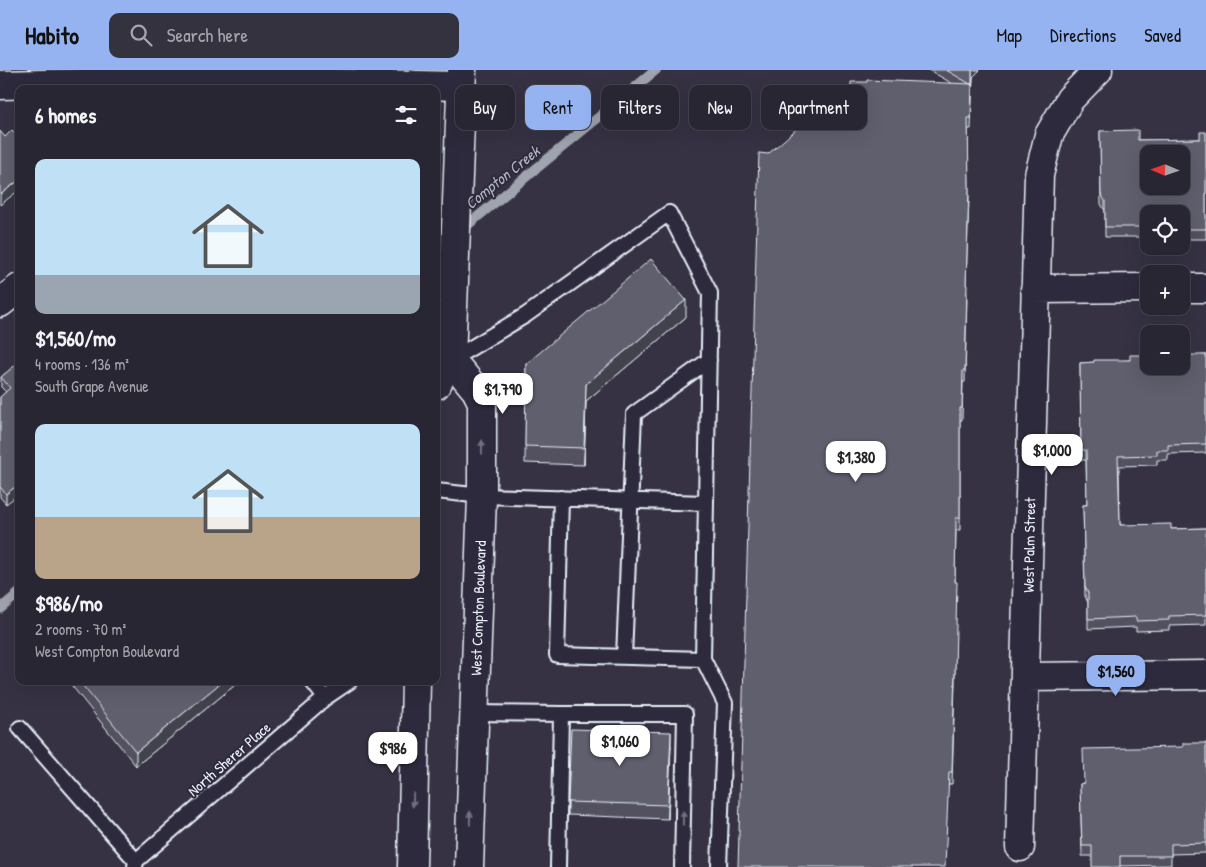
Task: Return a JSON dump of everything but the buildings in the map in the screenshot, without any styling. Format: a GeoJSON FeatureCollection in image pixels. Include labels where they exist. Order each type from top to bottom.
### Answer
{"type":"FeatureCollection","features":[{"type":"Feature","properties":{"kind":"street","name":"West Palm Street"},"geometry":{"type":"LineString","coordinates":[[1020,847],[1039,175],[1049,135],[1070,99],[1098,70]]}},
{"type":"Feature","properties":{"kind":"street"},"geometry":{"type":"LineString","coordinates":[[0,85],[175,76],[207,85],[462,78],[451,360],[440,378]]}},
{"type":"Feature","properties":{"kind":"street"},"geometry":{"type":"LineString","coordinates":[[1035,289],[1140,288]]}},
{"type":"Feature","properties":{"kind":"street"},"geometry":{"type":"LineString","coordinates":[[1190,288],[1206,288]]}},
{"type":"Feature","properties":{"kind":"street"},"geometry":{"type":"LineString","coordinates":[[0,303],[15,291]]}},
{"type":"Feature","properties":{"kind":"street","name":"West Compton Boulevard"},"geometry":{"type":"LineString","coordinates":[[451,360],[476,390],[482,402],[482,496],[469,867]]}},
{"type":"Feature","properties":{"kind":"street"},"geometry":{"type":"LineString","coordinates":[[1026,676],[1206,675]]}},
{"type":"Feature","properties":{"kind":"street"},"geometry":{"type":"LineString","coordinates":[[412,867],[416,685]]}},
{"type":"Feature","properties":{"kind":"lane"},"geometry":{"type":"LineString","coordinates":[[451,360],[526,315],[669,213],[710,293],[703,659],[725,703],[719,867]]}},
{"type":"Feature","properties":{"kind":"lane"},"geometry":{"type":"LineString","coordinates":[[624,657],[634,414],[709,360]]}},
{"type":"Feature","properties":{"kind":"lane"},"geometry":{"type":"LineString","coordinates":[[440,491],[482,496],[705,503]]}},
{"type":"Feature","properties":{"kind":"lane"},"geometry":{"type":"LineString","coordinates":[[561,498],[556,655],[703,659]]}},
{"type":"Feature","properties":{"kind":"lane"},"geometry":{"type":"LineString","coordinates":[[315,685],[325,698]]}},
{"type":"Feature","properties":{"kind":"lane","name":"North Sherer Place"},"geometry":{"type":"LineString","coordinates":[[136,864],[325,698],[344,685]]}},
{"type":"Feature","properties":{"kind":"lane"},"geometry":{"type":"LineString","coordinates":[[474,713],[685,714],[682,867]]}},
{"type":"Feature","properties":{"kind":"lane"},"geometry":{"type":"LineString","coordinates":[[558,867],[561,714]]}},
{"type":"Feature","properties":{"kind":"lane"},"geometry":{"type":"LineString","coordinates":[[20,728],[136,864]]}},
{"type":"Feature","properties":{"kind":"waterway","name":"Compton Creek"},"geometry":{"type":"LineString","coordinates":[[440,248],[656,70]]}},
{"type":"Feature","properties":{"kind":"waterway","name":"Compton Creek"},"geometry":{"type":"LineString","coordinates":[[0,609],[15,596]]}}]}
